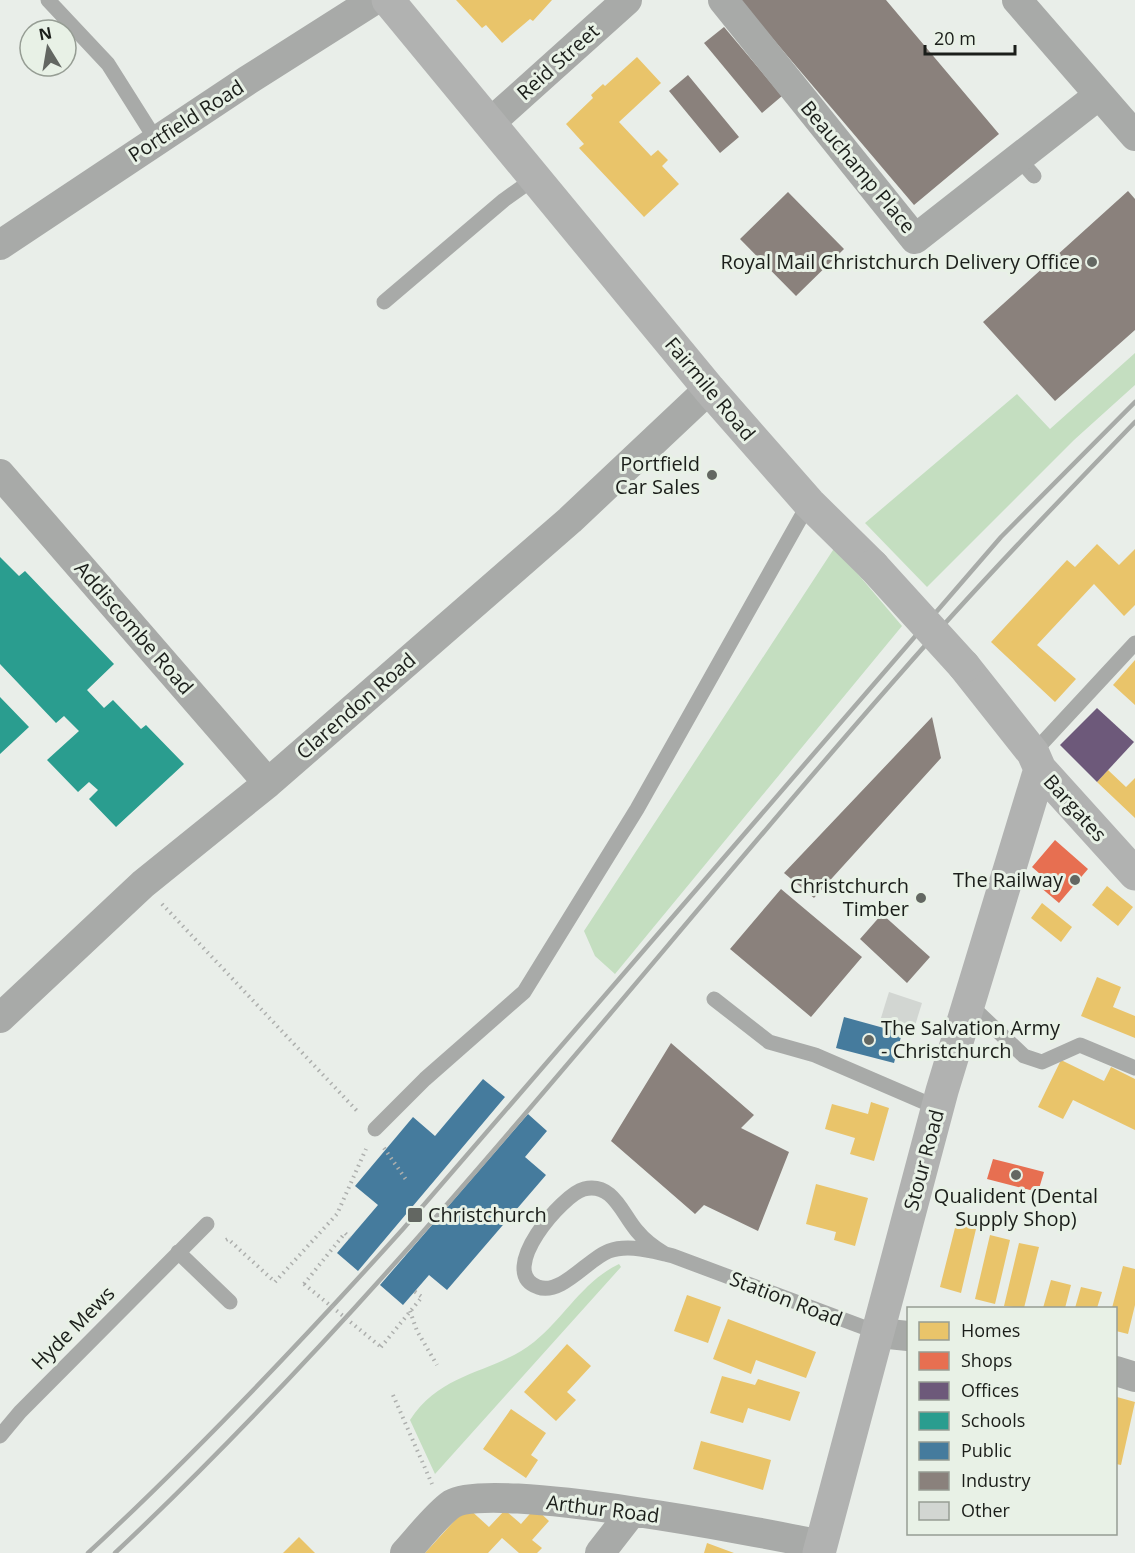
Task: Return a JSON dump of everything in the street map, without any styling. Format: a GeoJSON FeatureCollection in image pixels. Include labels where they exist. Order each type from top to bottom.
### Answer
{"type":"FeatureCollection","features":[{"type":"Feature","properties":{"kind":"main road","name":"Fairmile Road"},"geometry":{"type":"LineString","coordinates":[[388,0],[709,389],[809,503],[873,566],[964,666],[1036,761]]}},
{"type":"Feature","properties":{"kind":"main road","name":"Bargates"},"geometry":{"type":"LineString","coordinates":[[1036,761],[1135,874]]}},
{"type":"Feature","properties":{"kind":"main road","name":"Stour Road"},"geometry":{"type":"LineString","coordinates":[[820,1549],[894,1335],[938,1108],[1036,761]]}},
{"type":"Feature","properties":{"kind":"street","name":"Portfield Road"},"geometry":{"type":"LineString","coordinates":[[0,245],[156,140],[374,0]]}},
{"type":"Feature","properties":{"kind":"street","name":"Reid Street"},"geometry":{"type":"LineString","coordinates":[[490,123],[627,0]]}},
{"type":"Feature","properties":{"kind":"street","name":"Beauchamp Place"},"geometry":{"type":"LineString","coordinates":[[723,0],[915,239],[1026,167],[1099,95]]}},
{"type":"Feature","properties":{"kind":"street"},"geometry":{"type":"LineString","coordinates":[[1017,0],[1135,136]]}},
{"type":"Feature","properties":{"kind":"street","name":"Clarendon Road"},"geometry":{"type":"LineString","coordinates":[[0,1018],[143,884],[268,783],[570,520],[709,389]]}},
{"type":"Feature","properties":{"kind":"street","name":"Addiscombe Road"},"geometry":{"type":"LineString","coordinates":[[0,474],[268,783]]}},
{"type":"Feature","properties":{"kind":"street"},"geometry":{"type":"LineString","coordinates":[[1117,1371],[1135,1377]]}},
{"type":"Feature","properties":{"kind":"street","name":"Arthur Road"},"geometry":{"type":"LineString","coordinates":[[405,1553],[453,1503],[484,1498],[554,1502],[696,1521],[820,1549]]}},
{"type":"Feature","properties":{"kind":"street"},"geometry":{"type":"LineString","coordinates":[[600,1553],[631,1513]]}},
{"type":"Feature","properties":{"kind":"lane"},"geometry":{"type":"LineString","coordinates":[[48,0],[108,64],[156,140]]}},
{"type":"Feature","properties":{"kind":"lane"},"geometry":{"type":"LineString","coordinates":[[384,302],[504,200],[535,178]]}},
{"type":"Feature","properties":{"kind":"lane"},"geometry":{"type":"LineString","coordinates":[[375,1129],[425,1079],[524,992],[637,809],[809,503]]}},
{"type":"Feature","properties":{"kind":"lane"},"geometry":{"type":"LineString","coordinates":[[1036,761],[1135,643]]}},
{"type":"Feature","properties":{"kind":"lane"},"geometry":{"type":"LineString","coordinates":[[714,999],[769,1042],[815,1055],[938,1108]]}},
{"type":"Feature","properties":{"kind":"lane"},"geometry":{"type":"LineString","coordinates":[[968,1003],[1024,1056],[1042,1062],[1080,1045],[1135,1068]]}},
{"type":"Feature","properties":{"kind":"lane","name":"Station Road"},"geometry":{"type":"LineString","coordinates":[[665,1254],[643,1238],[609,1193],[597,1189],[584,1189],[573,1194],[531,1241],[524,1257],[524,1272],[529,1281],[537,1287],[548,1288],[567,1281],[610,1251],[622,1248],[665,1254],[894,1335]]}},
{"type":"Feature","properties":{"kind":"lane","name":"Hyde Mews"},"geometry":{"type":"LineString","coordinates":[[0,1436],[28,1404],[207,1224]]}},
{"type":"Feature","properties":{"kind":"lane"},"geometry":{"type":"LineString","coordinates":[[178,1252],[230,1302]]}},
{"type":"Feature","properties":{"kind":"path"},"geometry":{"type":"LineString","coordinates":[[143,884],[375,1129],[385,1151],[407,1181]]}},
{"type":"Feature","properties":{"kind":"path"},"geometry":{"type":"LineString","coordinates":[[198,1271],[228,1239],[275,1282],[337,1214],[375,1129]]}},
{"type":"Feature","properties":{"kind":"path"},"geometry":{"type":"LineString","coordinates":[[350,1238],[345,1233],[304,1284],[381,1347],[422,1297],[414,1291]]}},
{"type":"Feature","properties":{"kind":"path"},"geometry":{"type":"LineString","coordinates":[[410,1311],[417,1331],[437,1365]]}},
{"type":"Feature","properties":{"kind":"path"},"geometry":{"type":"LineString","coordinates":[[393,1395],[445,1511]]}},
{"type":"Feature","properties":{"kind":"green space"},"geometry":{"type":"Polygon","coordinates":[[[1135,353],[1135,385],[1074,440],[927,587],[865,523],[1017,394],[1050,429],[1135,353]]]}},
{"type":"Feature","properties":{"kind":"green space"},"geometry":{"type":"Polygon","coordinates":[[[835,547],[902,626],[615,974],[595,956],[584,931],[835,547]]]}},
{"type":"Feature","properties":{"kind":"green space"},"geometry":{"type":"Polygon","coordinates":[[[619,1264],[621,1267],[435,1474],[410,1420],[423,1404],[437,1391],[453,1382],[502,1361],[534,1342],[584,1290],[606,1271],[619,1264]]]}},
{"type":"Feature","properties":{"kind":"building: Homes"},"geometry":{"type":"Polygon","coordinates":[[[456,0],[552,0],[533,21],[530,19],[502,43],[486,25],[482,28],[456,0]]]}},
{"type":"Feature","properties":{"kind":"building: Homes"},"geometry":{"type":"Polygon","coordinates":[[[637,57],[661,83],[619,122],[651,156],[658,150],[668,160],[662,166],[679,184],[644,217],[579,148],[584,144],[566,124],[593,98],[591,95],[603,84],[605,86],[637,57]]]}},
{"type":"Feature","properties":{"kind":"building: Homes"},"geometry":{"type":"Polygon","coordinates":[[[1097,544],[1119,565],[1135,549],[1135,605],[1124,616],[1094,584],[1037,645],[1076,679],[1055,702],[991,642],[1067,560],[1075,567],[1097,544]]]}},
{"type":"Feature","properties":{"kind":"building: Homes"},"geometry":{"type":"Polygon","coordinates":[[[1135,660],[1135,705],[1113,685],[1135,660]]]}},
{"type":"Feature","properties":{"kind":"building: Homes"},"geometry":{"type":"Polygon","coordinates":[[[1108,770],[1126,787],[1135,778],[1135,818],[1097,782],[1108,770]]]}},
{"type":"Feature","properties":{"kind":"building: Homes"},"geometry":{"type":"Polygon","coordinates":[[[1107,886],[1133,907],[1118,926],[1092,905],[1107,886]]]}},
{"type":"Feature","properties":{"kind":"building: Homes"},"geometry":{"type":"Polygon","coordinates":[[[1042,903],[1072,927],[1061,942],[1031,918],[1042,903]]]}},
{"type":"Feature","properties":{"kind":"building: Homes"},"geometry":{"type":"Polygon","coordinates":[[[1097,977],[1121,987],[1113,1007],[1135,1016],[1135,1038],[1081,1016],[1097,977]]]}},
{"type":"Feature","properties":{"kind":"building: Homes"},"geometry":{"type":"Polygon","coordinates":[[[1061,1060],[1104,1081],[1111,1067],[1135,1079],[1135,1130],[1073,1100],[1063,1119],[1038,1107],[1061,1060]]]}},
{"type":"Feature","properties":{"kind":"building: Homes"},"geometry":{"type":"Polygon","coordinates":[[[871,1102],[889,1108],[874,1161],[850,1154],[855,1138],[825,1129],[832,1104],[868,1114],[871,1102]]]}},
{"type":"Feature","properties":{"kind":"building: Homes"},"geometry":{"type":"Polygon","coordinates":[[[816,1184],[868,1198],[855,1246],[834,1240],[836,1232],[806,1224],[816,1184]]]}},
{"type":"Feature","properties":{"kind":"building: Homes"},"geometry":{"type":"Polygon","coordinates":[[[956,1224],[976,1229],[961,1293],[940,1287],[956,1224]]]}},
{"type":"Feature","properties":{"kind":"building: Homes"},"geometry":{"type":"Polygon","coordinates":[[[990,1235],[1010,1240],[995,1304],[975,1299],[990,1235]]]}},
{"type":"Feature","properties":{"kind":"building: Homes"},"geometry":{"type":"Polygon","coordinates":[[[1019,1243],[1039,1247],[1024,1307],[1004,1306],[1019,1243]]]}},
{"type":"Feature","properties":{"kind":"building: Homes"},"geometry":{"type":"Polygon","coordinates":[[[1123,1266],[1135,1269],[1135,1305],[1128,1334],[1117,1331],[1117,1307],[1112,1307],[1123,1266]]]}},
{"type":"Feature","properties":{"kind":"building: Homes"},"geometry":{"type":"Polygon","coordinates":[[[1051,1280],[1071,1285],[1065,1307],[1043,1307],[1051,1280]]]}},
{"type":"Feature","properties":{"kind":"building: Homes"},"geometry":{"type":"Polygon","coordinates":[[[1081,1287],[1102,1292],[1097,1307],[1075,1307],[1081,1287]]]}},
{"type":"Feature","properties":{"kind":"building: Homes"},"geometry":{"type":"Polygon","coordinates":[[[687,1295],[721,1307],[708,1343],[674,1331],[687,1295]]]}},
{"type":"Feature","properties":{"kind":"building: Homes"},"geometry":{"type":"Polygon","coordinates":[[[728,1319],[816,1352],[806,1378],[756,1360],[751,1374],[713,1359],[728,1319]]]}},
{"type":"Feature","properties":{"kind":"building: Homes"},"geometry":{"type":"Polygon","coordinates":[[[567,1344],[591,1366],[567,1392],[576,1400],[556,1421],[524,1392],[567,1344]]]}},
{"type":"Feature","properties":{"kind":"building: Homes"},"geometry":{"type":"Polygon","coordinates":[[[722,1376],[755,1385],[758,1379],[800,1392],[790,1421],[748,1408],[743,1423],[710,1413],[722,1376]]]}},
{"type":"Feature","properties":{"kind":"building: Homes"},"geometry":{"type":"Polygon","coordinates":[[[1117,1397],[1135,1402],[1121,1465],[1117,1464],[1117,1397]]]}},
{"type":"Feature","properties":{"kind":"building: Homes"},"geometry":{"type":"Polygon","coordinates":[[[511,1409],[546,1433],[531,1455],[538,1460],[526,1478],[483,1449],[511,1409]]]}},
{"type":"Feature","properties":{"kind":"building: Homes"},"geometry":{"type":"Polygon","coordinates":[[[701,1441],[771,1460],[763,1490],[693,1469],[701,1441]]]}},
{"type":"Feature","properties":{"kind":"building: Homes"},"geometry":{"type":"Polygon","coordinates":[[[467,1507],[489,1527],[505,1510],[521,1524],[535,1508],[549,1521],[532,1540],[542,1548],[537,1553],[519,1553],[502,1538],[488,1553],[425,1553],[467,1507]]]}},
{"type":"Feature","properties":{"kind":"building: Homes"},"geometry":{"type":"Polygon","coordinates":[[[299,1537],[315,1553],[283,1553],[299,1537]]]}},
{"type":"Feature","properties":{"kind":"building: Homes"},"geometry":{"type":"Polygon","coordinates":[[[707,1543],[734,1553],[704,1553],[707,1543]]]}},
{"type":"Feature","properties":{"kind":"building: Shops"},"geometry":{"type":"Polygon","coordinates":[[[1055,840],[1088,869],[1059,903],[1033,881],[1040,874],[1032,867],[1055,840]]]}},
{"type":"Feature","properties":{"kind":"building: Shops","name":"Qualident (Dental Supply Shop)"},"geometry":{"type":"Polygon","coordinates":[[[993,1159],[1044,1172],[1038,1192],[987,1179],[993,1159]]]}},
{"type":"Feature","properties":{"kind":"building: Offices"},"geometry":{"type":"Polygon","coordinates":[[[1097,708],[1134,742],[1097,782],[1060,745],[1097,708]]]}},
{"type":"Feature","properties":{"kind":"building: Schools"},"geometry":{"type":"Polygon","coordinates":[[[0,557],[19,576],[25,571],[114,664],[87,690],[104,708],[113,700],[141,729],[146,725],[184,764],[116,827],[89,799],[98,790],[89,782],[78,792],[47,760],[79,731],[64,716],[56,723],[0,664],[0,557]]]}},
{"type":"Feature","properties":{"kind":"building: Schools"},"geometry":{"type":"Polygon","coordinates":[[[0,697],[29,727],[0,754],[0,697]]]}},
{"type":"Feature","properties":{"kind":"building: Public","name":"The Salvation Army - Christchurch"},"geometry":{"type":"Polygon","coordinates":[[[844,1017],[902,1033],[894,1063],[836,1048],[844,1017]]]}},
{"type":"Feature","properties":{"kind":"building: Public"},"geometry":{"type":"Polygon","coordinates":[[[483,1079],[505,1097],[358,1271],[337,1253],[378,1205],[355,1186],[413,1117],[435,1136],[483,1079]]]}},
{"type":"Feature","properties":{"kind":"building: Public"},"geometry":{"type":"Polygon","coordinates":[[[528,1114],[547,1131],[525,1157],[546,1175],[447,1290],[429,1275],[403,1305],[380,1285],[528,1114]]]}},
{"type":"Feature","properties":{"kind":"building: Industry"},"geometry":{"type":"Polygon","coordinates":[[[740,0],[886,0],[999,134],[914,205],[740,0]]]}},
{"type":"Feature","properties":{"kind":"building: Industry"},"geometry":{"type":"Polygon","coordinates":[[[724,27],[782,96],[762,113],[704,43],[724,27]]]}},
{"type":"Feature","properties":{"kind":"building: Industry"},"geometry":{"type":"Polygon","coordinates":[[[688,75],[739,137],[720,153],[669,91],[688,75]]]}},
{"type":"Feature","properties":{"kind":"building: Industry","name":"Royal Mail Christchurch Delivery Office"},"geometry":{"type":"Polygon","coordinates":[[[1128,191],[1135,199],[1135,330],[1055,401],[983,322],[1128,191]]]}},
{"type":"Feature","properties":{"kind":"building: Industry"},"geometry":{"type":"Polygon","coordinates":[[[788,192],[844,249],[796,296],[740,239],[788,192]]]}},
{"type":"Feature","properties":{"kind":"building: Industry"},"geometry":{"type":"Polygon","coordinates":[[[932,717],[941,758],[814,898],[784,873],[932,717]]]}},
{"type":"Feature","properties":{"kind":"building: Industry"},"geometry":{"type":"Polygon","coordinates":[[[781,889],[862,957],[811,1017],[730,949],[781,889]]]}},
{"type":"Feature","properties":{"kind":"building: Industry"},"geometry":{"type":"Polygon","coordinates":[[[882,914],[930,957],[907,983],[860,939],[882,914]]]}},
{"type":"Feature","properties":{"kind":"building: Industry"},"geometry":{"type":"Polygon","coordinates":[[[671,1043],[754,1115],[741,1128],[789,1152],[758,1231],[704,1205],[695,1214],[611,1141],[671,1043]]]}},
{"type":"Feature","properties":{"kind":"building: Other"},"geometry":{"type":"Polygon","coordinates":[[[889,992],[922,1003],[913,1032],[880,1021],[889,992]]]}},
{"type":"Feature","properties":{"kind":"railway"},"geometry":{"type":"LineString","coordinates":[[88,1553],[210,1435],[365,1271],[1001,537],[1135,402]]}},
{"type":"Feature","properties":{"kind":"railway"},"geometry":{"type":"LineString","coordinates":[[115,1553],[220,1450],[421,1234],[900,674],[986,578],[1135,422]]}},
{"type":"Feature","properties":{"kind":"place","name":"Royal Mail Christchurch Delivery Office"},"geometry":{"type":"Point","coordinates":[1092,262]}},
{"type":"Feature","properties":{"kind":"place","name":"Portfield Car Sales"},"geometry":{"type":"Point","coordinates":[712,475]}},
{"type":"Feature","properties":{"kind":"place","name":"The Railway"},"geometry":{"type":"Point","coordinates":[1075,880]}},
{"type":"Feature","properties":{"kind":"place","name":"Christchurch Timber"},"geometry":{"type":"Point","coordinates":[921,898]}},
{"type":"Feature","properties":{"kind":"place","name":"The Salvation Army - Christchurch"},"geometry":{"type":"Point","coordinates":[869,1040]}},
{"type":"Feature","properties":{"kind":"place","name":"Qualident (Dental Supply Shop)"},"geometry":{"type":"Point","coordinates":[1016,1175]}},
{"type":"Feature","properties":{"kind":"place","name":"Christchurch"},"geometry":{"type":"Point","coordinates":[415,1215]}}]}
